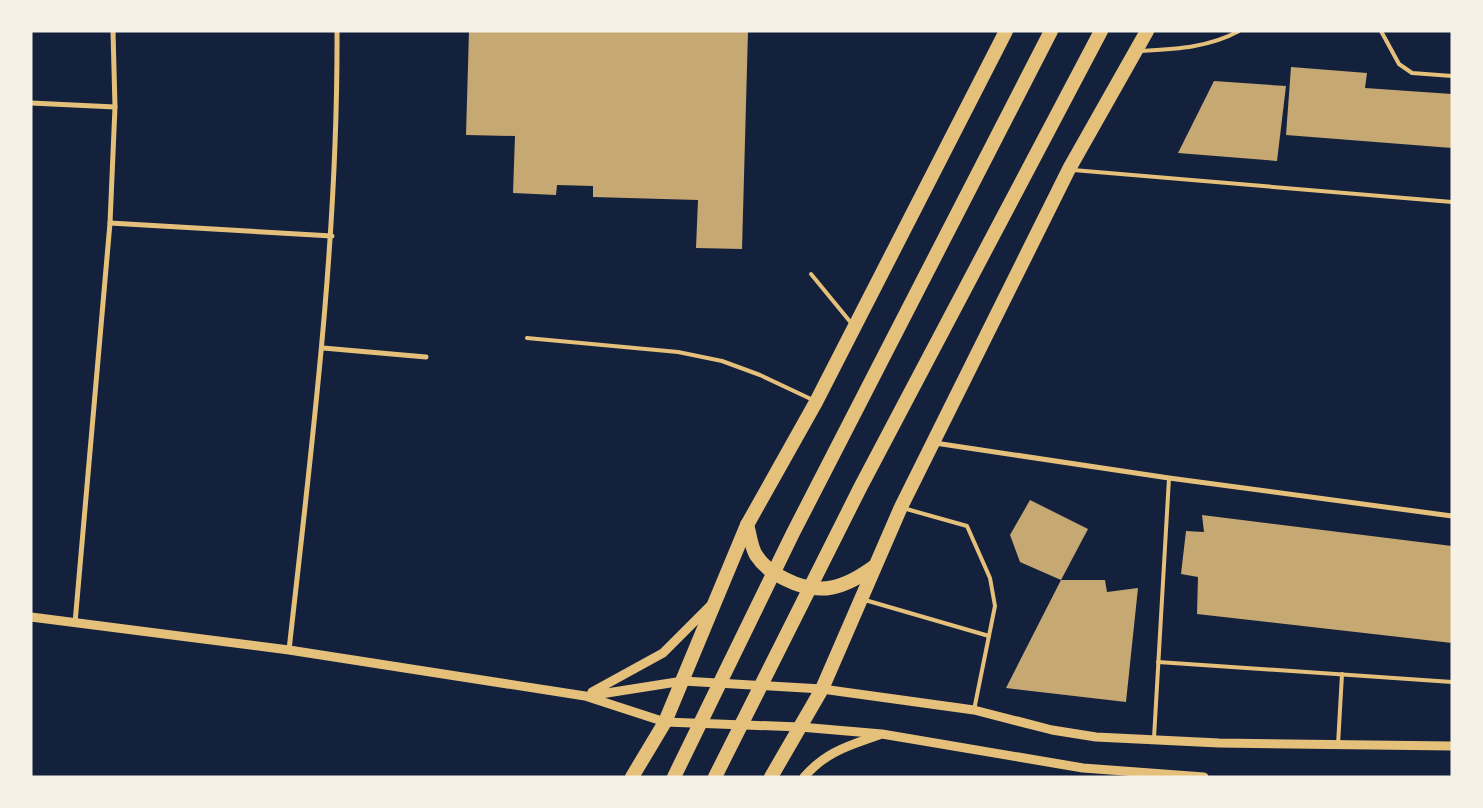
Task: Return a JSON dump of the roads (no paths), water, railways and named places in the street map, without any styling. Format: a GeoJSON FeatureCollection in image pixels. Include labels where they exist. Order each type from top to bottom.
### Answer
{"type":"FeatureCollection","features":[{"type":"Feature","properties":{"kind":"highway"},"geometry":{"type":"LineString","coordinates":[[632,777],[665,722],[714,600],[747,525],[816,402],[1006,31]]}},
{"type":"Feature","properties":{"kind":"highway"},"geometry":{"type":"LineString","coordinates":[[674,777],[793,533],[1051,31]]}},
{"type":"Feature","properties":{"kind":"highway"},"geometry":{"type":"LineString","coordinates":[[715,777],[860,488],[1101,31]]}},
{"type":"Feature","properties":{"kind":"highway"},"geometry":{"type":"LineString","coordinates":[[770,777],[822,690],[860,598],[901,507],[1068,169],[1146,31]]}},
{"type":"Feature","properties":{"kind":"highway"},"geometry":{"type":"LineString","coordinates":[[747,525],[756,554],[770,571],[799,586],[821,590],[842,586],[876,565]]}},
{"type":"Feature","properties":{"kind":"street"},"geometry":{"type":"LineString","coordinates":[[75,623],[110,223],[116,107],[113,31]]}},
{"type":"Feature","properties":{"kind":"street"},"geometry":{"type":"LineString","coordinates":[[290,650],[323,348],[332,236],[336,31]]}},
{"type":"Feature","properties":{"kind":"street"},"geometry":{"type":"LineString","coordinates":[[31,103],[116,107]]}},
{"type":"Feature","properties":{"kind":"street"},"geometry":{"type":"LineString","coordinates":[[110,223],[332,236]]}},
{"type":"Feature","properties":{"kind":"street"},"geometry":{"type":"LineString","coordinates":[[323,348],[426,357]]}},
{"type":"Feature","properties":{"kind":"street"},"geometry":{"type":"LineString","coordinates":[[934,443],[1169,478],[1452,516]]}},
{"type":"Feature","properties":{"kind":"street"},"geometry":{"type":"LineString","coordinates":[[585,696],[663,653],[714,600]]}},
{"type":"Feature","properties":{"kind":"street"},"geometry":{"type":"LineString","coordinates":[[31,617],[290,650],[585,696],[665,722],[800,727],[882,734],[1083,768],[1204,777]]}},
{"type":"Feature","properties":{"kind":"street"},"geometry":{"type":"LineString","coordinates":[[585,696],[683,681],[822,690],[974,710],[1052,730],[1096,737],[1154,741],[1452,746]]}},
{"type":"Feature","properties":{"kind":"street"},"geometry":{"type":"LineString","coordinates":[[804,777],[817,763],[834,751],[882,734]]}},
{"type":"Feature","properties":{"kind":"lane"},"geometry":{"type":"LineString","coordinates":[[1134,51],[1193,48],[1226,39],[1239,31]]}},
{"type":"Feature","properties":{"kind":"lane"},"geometry":{"type":"LineString","coordinates":[[1381,31],[1399,64],[1412,73],[1452,76]]}},
{"type":"Feature","properties":{"kind":"lane"},"geometry":{"type":"LineString","coordinates":[[1068,169],[1452,202]]}},
{"type":"Feature","properties":{"kind":"lane"},"geometry":{"type":"LineString","coordinates":[[810,274],[854,326]]}},
{"type":"Feature","properties":{"kind":"lane"},"geometry":{"type":"LineString","coordinates":[[527,338],[678,352],[722,361],[760,375],[816,402]]}},
{"type":"Feature","properties":{"kind":"lane"},"geometry":{"type":"LineString","coordinates":[[1154,741],[1169,478]]}},
{"type":"Feature","properties":{"kind":"lane"},"geometry":{"type":"LineString","coordinates":[[901,507],[967,526],[990,578],[995,606],[974,710]]}},
{"type":"Feature","properties":{"kind":"lane"},"geometry":{"type":"LineString","coordinates":[[860,598],[989,636]]}},
{"type":"Feature","properties":{"kind":"lane"},"geometry":{"type":"LineString","coordinates":[[1158,662],[1452,682]]}},
{"type":"Feature","properties":{"kind":"lane"},"geometry":{"type":"LineString","coordinates":[[1338,745],[1342,674]]}}]}
